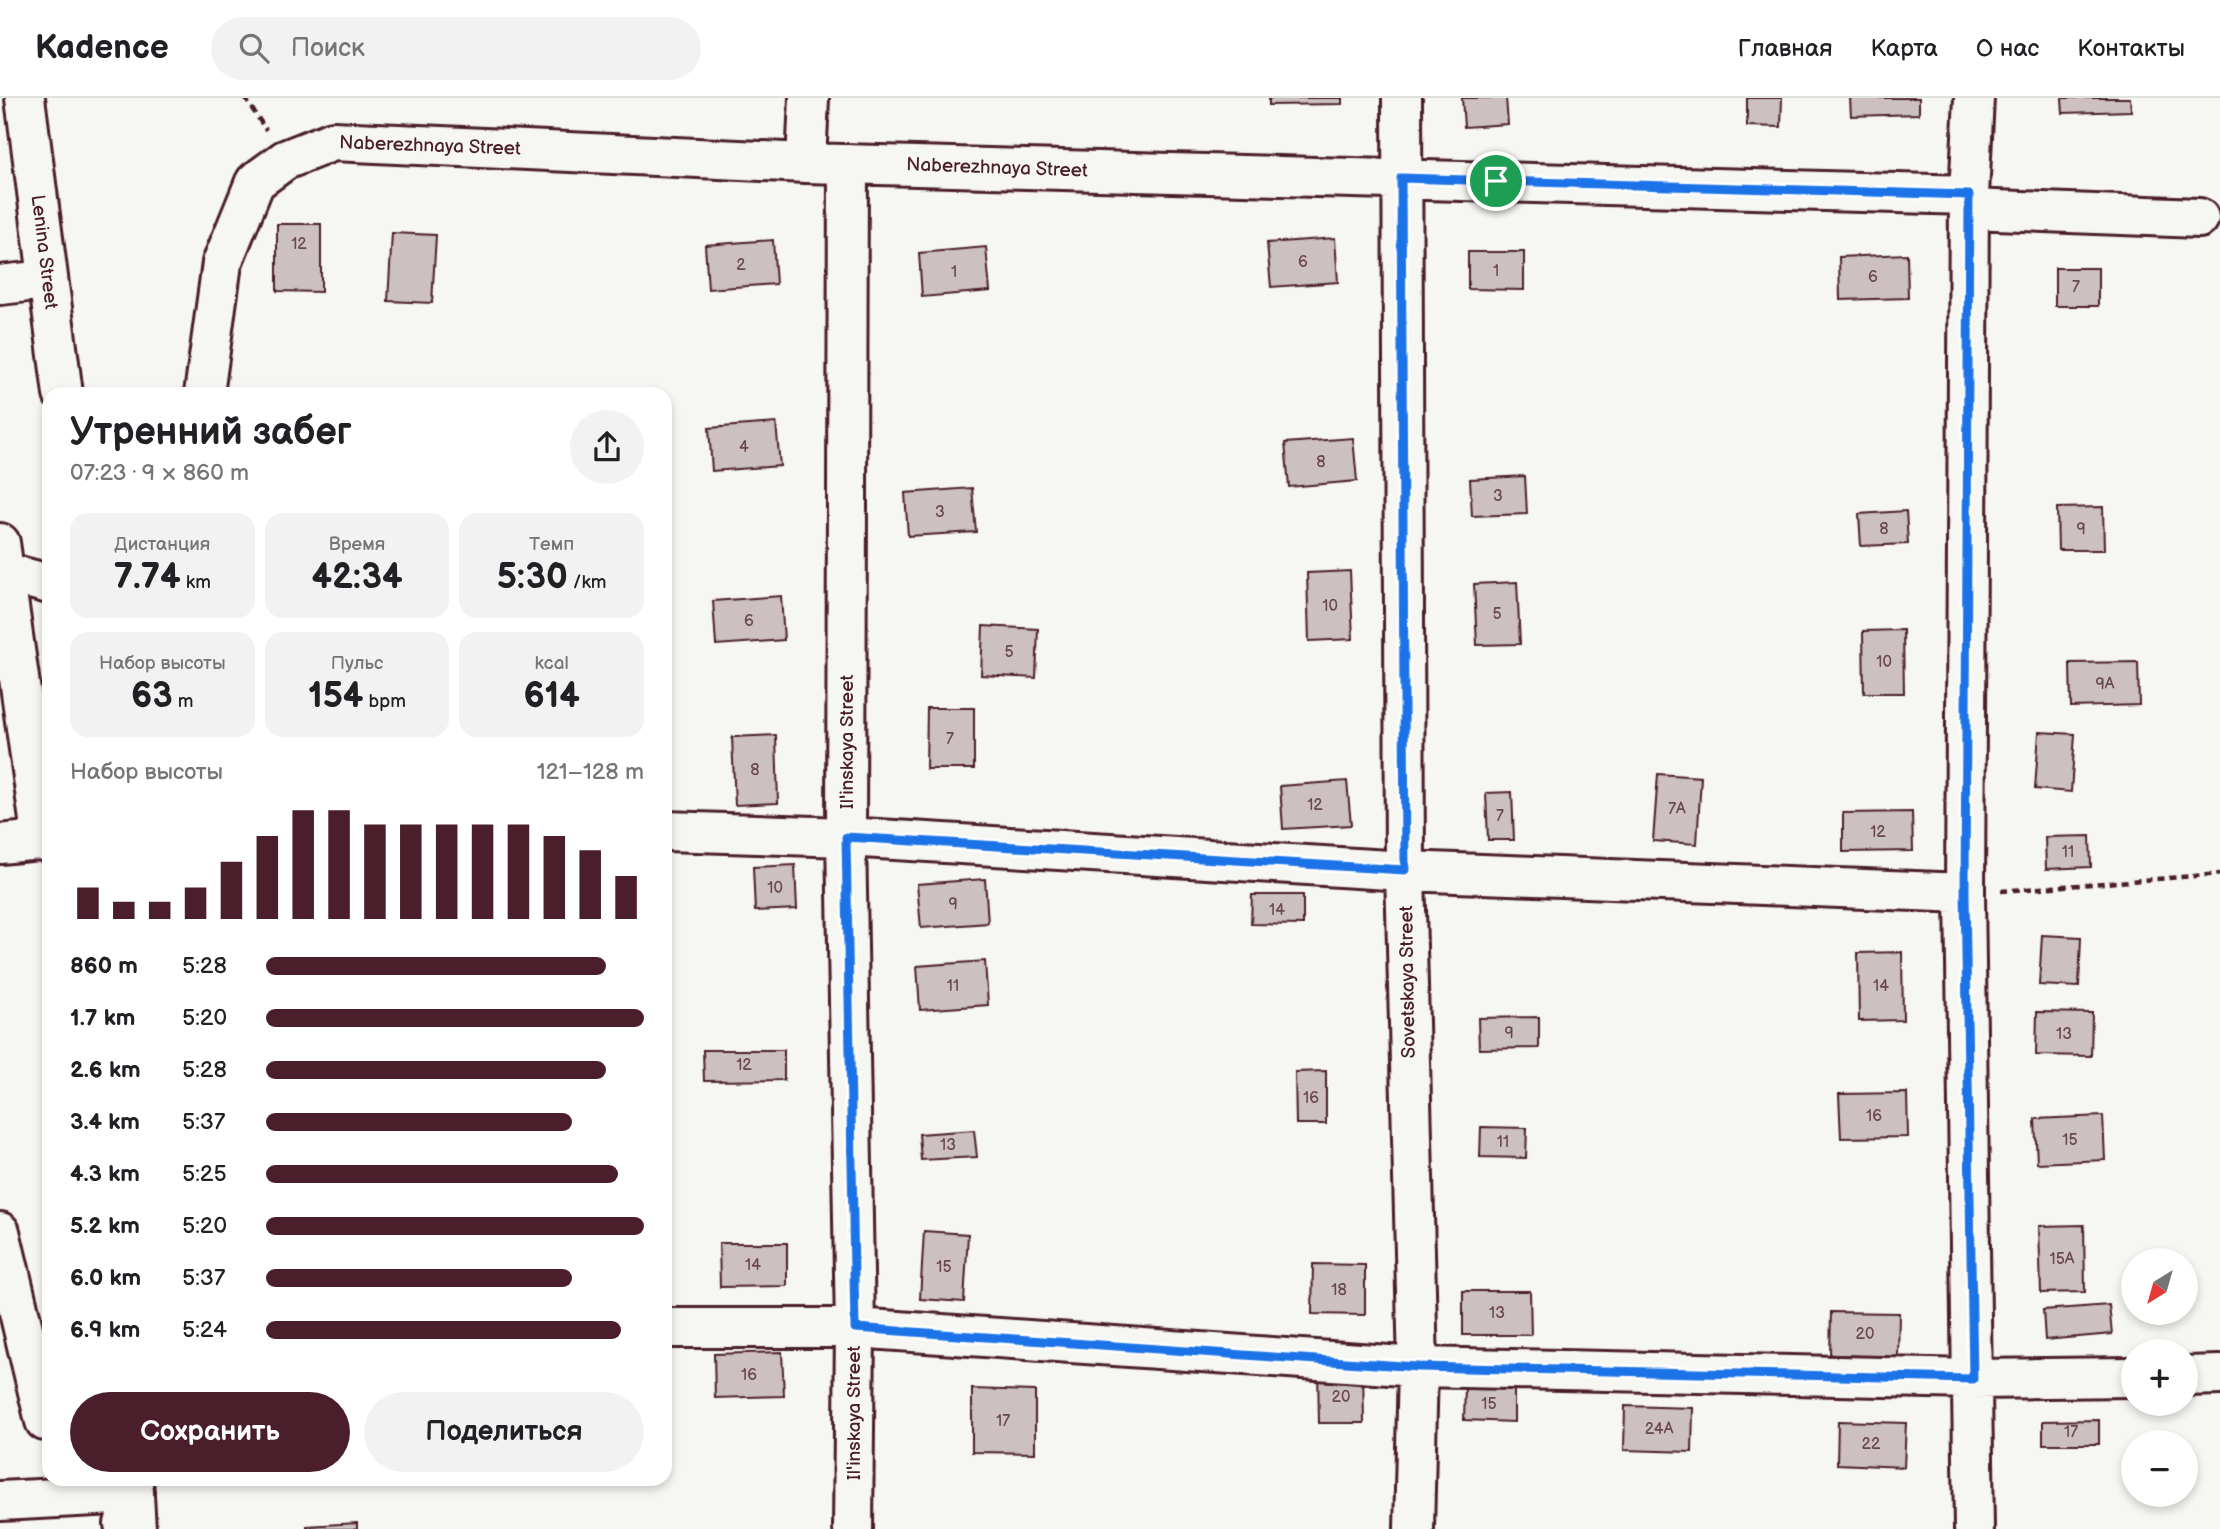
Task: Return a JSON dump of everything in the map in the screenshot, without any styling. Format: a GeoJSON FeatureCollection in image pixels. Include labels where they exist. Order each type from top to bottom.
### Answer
{"type":"FeatureCollection","features":[{"type":"Feature","properties":{"kind":"street"},"geometry":{"type":"LineString","coordinates":[[806,163],[809,98]]}},
{"type":"Feature","properties":{"kind":"street","name":"Sovetskaya Street"},"geometry":{"type":"LineString","coordinates":[[1402,98],[1405,870],[1418,1367],[1414,1529]]}},
{"type":"Feature","properties":{"kind":"street"},"geometry":{"type":"LineString","coordinates":[[1974,98],[1969,202],[1965,893],[1974,1529]]}},
{"type":"Feature","properties":{"kind":"street","name":"Lenina Street"},"geometry":{"type":"LineString","coordinates":[[26,104],[46,280],[62,387]]}},
{"type":"Feature","properties":{"kind":"street","name":"Naberezhnaya Street"},"geometry":{"type":"LineString","coordinates":[[205,387],[222,263],[255,182],[285,160],[334,141],[806,163],[1401,178],[1969,202],[2199,218]]}},
{"type":"Feature","properties":{"kind":"street","name":"Il'inskaya Street"},"geometry":{"type":"LineString","coordinates":[[848,164],[846,837],[855,1328],[853,1529]]}},
{"type":"Feature","properties":{"kind":"street"},"geometry":{"type":"LineString","coordinates":[[0,285],[46,280]]}},
{"type":"Feature","properties":{"kind":"street"},"geometry":{"type":"LineString","coordinates":[[2,557],[42,580]]}},
{"type":"Feature","properties":{"kind":"street"},"geometry":{"type":"LineString","coordinates":[[2,557],[36,705],[42,795]]}},
{"type":"Feature","properties":{"kind":"street"},"geometry":{"type":"LineString","coordinates":[[672,831],[846,837],[1405,870],[1965,893]]}},
{"type":"Feature","properties":{"kind":"street"},"geometry":{"type":"LineString","coordinates":[[0,844],[42,840]]}},
{"type":"Feature","properties":{"kind":"street"},"geometry":{"type":"LineString","coordinates":[[0,1232],[42,1410]]}},
{"type":"Feature","properties":{"kind":"street"},"geometry":{"type":"LineString","coordinates":[[672,1328],[855,1328],[1418,1367],[1973,1379],[2121,1377]]}},
{"type":"Feature","properties":{"kind":"street"},"geometry":{"type":"LineString","coordinates":[[2198,1376],[2220,1375]]}},
{"type":"Feature","properties":{"kind":"street"},"geometry":{"type":"LineString","coordinates":[[0,1501],[131,1508]]}},
{"type":"Feature","properties":{"kind":"path"},"geometry":{"type":"LineString","coordinates":[[1965,893],[2220,874]]}},
{"type":"Feature","properties":{"kind":"building"},"geometry":{"type":"Polygon","coordinates":[[[1269,98],[1342,98],[1342,104],[1269,105],[1269,98]]]}},
{"type":"Feature","properties":{"kind":"building"},"geometry":{"type":"Polygon","coordinates":[[[1462,98],[1506,98],[1508,124],[1464,127],[1462,98]]]}},
{"type":"Feature","properties":{"kind":"building"},"geometry":{"type":"Polygon","coordinates":[[[1747,98],[1782,98],[1781,127],[1747,126],[1747,98]]]}},
{"type":"Feature","properties":{"kind":"building"},"geometry":{"type":"Polygon","coordinates":[[[1850,98],[1919,98],[1919,114],[1851,116],[1850,98]]]}},
{"type":"Feature","properties":{"kind":"building"},"geometry":{"type":"Polygon","coordinates":[[[2062,98],[2130,98],[2131,111],[2063,113],[2062,98]]]}},
{"type":"Feature","properties":{"kind":"building"},"geometry":{"type":"Polygon","coordinates":[[[277,224],[321,224],[321,292],[277,291],[277,224]]]}},
{"type":"Feature","properties":{"kind":"building"},"geometry":{"type":"Polygon","coordinates":[[[392,233],[436,235],[432,303],[388,301],[392,233]]]}},
{"type":"Feature","properties":{"kind":"building"},"geometry":{"type":"Polygon","coordinates":[[[1335,238],[1338,282],[1271,287],[1267,243],[1335,238]]]}},
{"type":"Feature","properties":{"kind":"building"},"geometry":{"type":"Polygon","coordinates":[[[773,240],[776,284],[708,289],[705,245],[773,240]]]}},
{"type":"Feature","properties":{"kind":"building"},"geometry":{"type":"Polygon","coordinates":[[[986,247],[990,291],[922,297],[919,253],[986,247]]]}},
{"type":"Feature","properties":{"kind":"building"},"geometry":{"type":"Polygon","coordinates":[[[1468,252],[1524,252],[1524,290],[1468,289],[1468,252]]]}},
{"type":"Feature","properties":{"kind":"building"},"geometry":{"type":"Polygon","coordinates":[[[1907,254],[1908,298],[1840,300],[1839,257],[1907,254]]]}},
{"type":"Feature","properties":{"kind":"building"},"geometry":{"type":"Polygon","coordinates":[[[2055,268],[2098,268],[2098,306],[2055,306],[2055,268]]]}},
{"type":"Feature","properties":{"kind":"building"},"geometry":{"type":"Polygon","coordinates":[[[776,423],[780,466],[712,471],[709,428],[776,423]]]}},
{"type":"Feature","properties":{"kind":"building"},"geometry":{"type":"Polygon","coordinates":[[[1353,438],[1357,481],[1289,487],[1285,443],[1353,438]]]}},
{"type":"Feature","properties":{"kind":"building"},"geometry":{"type":"Polygon","coordinates":[[[1525,476],[1527,514],[1472,516],[1470,479],[1525,476]]]}},
{"type":"Feature","properties":{"kind":"building"},"geometry":{"type":"Polygon","coordinates":[[[972,488],[976,532],[908,536],[905,493],[972,488]]]}},
{"type":"Feature","properties":{"kind":"building"},"geometry":{"type":"Polygon","coordinates":[[[2103,507],[2104,550],[2058,550],[2057,508],[2103,507]]]}},
{"type":"Feature","properties":{"kind":"building"},"geometry":{"type":"Polygon","coordinates":[[[1906,511],[1908,544],[1861,546],[1859,514],[1906,511]]]}},
{"type":"Feature","properties":{"kind":"building"},"geometry":{"type":"Polygon","coordinates":[[[1350,571],[1353,639],[1309,641],[1307,573],[1350,571]]]}},
{"type":"Feature","properties":{"kind":"building"},"geometry":{"type":"Polygon","coordinates":[[[1517,582],[1520,644],[1477,645],[1474,584],[1517,582]]]}},
{"type":"Feature","properties":{"kind":"building"},"geometry":{"type":"Polygon","coordinates":[[[781,596],[784,640],[716,645],[713,601],[781,596]]]}},
{"type":"Feature","properties":{"kind":"building"},"geometry":{"type":"Polygon","coordinates":[[[983,626],[1038,629],[1036,678],[981,675],[983,626]]]}},
{"type":"Feature","properties":{"kind":"building"},"geometry":{"type":"Polygon","coordinates":[[[1903,630],[1904,693],[1864,693],[1863,631],[1903,630]]]}},
{"type":"Feature","properties":{"kind":"building"},"geometry":{"type":"Polygon","coordinates":[[[2138,662],[2139,705],[2071,707],[2070,663],[2138,662]]]}},
{"type":"Feature","properties":{"kind":"building"},"geometry":{"type":"Polygon","coordinates":[[[927,708],[974,708],[974,769],[926,769],[927,708]]]}},
{"type":"Feature","properties":{"kind":"building"},"geometry":{"type":"Polygon","coordinates":[[[2039,732],[2075,734],[2071,792],[2035,789],[2039,732]]]}},
{"type":"Feature","properties":{"kind":"building"},"geometry":{"type":"Polygon","coordinates":[[[776,735],[778,803],[735,805],[732,737],[776,735]]]}},
{"type":"Feature","properties":{"kind":"building"},"geometry":{"type":"Polygon","coordinates":[[[1658,774],[1701,777],[1697,844],[1653,841],[1658,774]]]}},
{"type":"Feature","properties":{"kind":"building"},"geometry":{"type":"Polygon","coordinates":[[[1347,781],[1351,825],[1283,829],[1280,786],[1347,781]]]}},
{"type":"Feature","properties":{"kind":"building"},"geometry":{"type":"Polygon","coordinates":[[[1512,792],[1514,840],[1488,840],[1486,793],[1512,792]]]}},
{"type":"Feature","properties":{"kind":"building"},"geometry":{"type":"Polygon","coordinates":[[[1912,812],[1913,851],[1843,852],[1843,813],[1912,812]]]}},
{"type":"Feature","properties":{"kind":"building"},"geometry":{"type":"Polygon","coordinates":[[[2090,836],[2091,867],[2046,869],[2045,837],[2090,836]]]}},
{"type":"Feature","properties":{"kind":"building"},"geometry":{"type":"Polygon","coordinates":[[[795,865],[797,909],[755,911],[753,867],[795,865]]]}},
{"type":"Feature","properties":{"kind":"building"},"geometry":{"type":"Polygon","coordinates":[[[985,879],[988,923],[921,928],[917,884],[985,879]]]}},
{"type":"Feature","properties":{"kind":"building"},"geometry":{"type":"Polygon","coordinates":[[[1252,895],[1303,895],[1303,925],[1251,924],[1252,895]]]}},
{"type":"Feature","properties":{"kind":"building"},"geometry":{"type":"Polygon","coordinates":[[[2042,935],[2081,937],[2079,987],[2039,985],[2042,935]]]}},
{"type":"Feature","properties":{"kind":"building"},"geometry":{"type":"Polygon","coordinates":[[[1902,952],[1903,1020],[1859,1021],[1858,953],[1902,952]]]}},
{"type":"Feature","properties":{"kind":"building"},"geometry":{"type":"Polygon","coordinates":[[[985,961],[988,1005],[920,1010],[917,966],[985,961]]]}},
{"type":"Feature","properties":{"kind":"building"},"geometry":{"type":"Polygon","coordinates":[[[2037,1012],[2092,1013],[2091,1056],[2036,1055],[2037,1012]]]}},
{"type":"Feature","properties":{"kind":"building"},"geometry":{"type":"Polygon","coordinates":[[[1539,1017],[1539,1048],[1479,1049],[1478,1018],[1539,1017]]]}},
{"type":"Feature","properties":{"kind":"building"},"geometry":{"type":"Polygon","coordinates":[[[703,1050],[784,1050],[784,1080],[704,1081],[703,1050]]]}},
{"type":"Feature","properties":{"kind":"building"},"geometry":{"type":"Polygon","coordinates":[[[1326,1071],[1326,1124],[1296,1124],[1295,1072],[1326,1071]]]}},
{"type":"Feature","properties":{"kind":"building"},"geometry":{"type":"Polygon","coordinates":[[[1907,1093],[1908,1137],[1841,1138],[1839,1094],[1907,1093]]]}},
{"type":"Feature","properties":{"kind":"building"},"geometry":{"type":"Polygon","coordinates":[[[2103,1116],[2105,1160],[2037,1163],[2035,1119],[2103,1116]]]}},
{"type":"Feature","properties":{"kind":"building"},"geometry":{"type":"Polygon","coordinates":[[[1481,1127],[1527,1128],[1526,1158],[1480,1157],[1481,1127]]]}},
{"type":"Feature","properties":{"kind":"building"},"geometry":{"type":"Polygon","coordinates":[[[974,1130],[977,1157],[921,1160],[919,1134],[974,1130]]]}},
{"type":"Feature","properties":{"kind":"building"},"geometry":{"type":"Polygon","coordinates":[[[2084,1225],[2085,1292],[2041,1293],[2039,1226],[2084,1225]]]}},
{"type":"Feature","properties":{"kind":"building"},"geometry":{"type":"Polygon","coordinates":[[[924,1231],[968,1234],[964,1302],[920,1299],[924,1231]]]}},
{"type":"Feature","properties":{"kind":"building"},"geometry":{"type":"Polygon","coordinates":[[[719,1243],[787,1243],[787,1286],[720,1287],[719,1243]]]}},
{"type":"Feature","properties":{"kind":"building"},"geometry":{"type":"Polygon","coordinates":[[[1313,1264],[1365,1265],[1365,1315],[1312,1314],[1313,1264]]]}},
{"type":"Feature","properties":{"kind":"building"},"geometry":{"type":"Polygon","coordinates":[[[1463,1291],[1530,1291],[1531,1335],[1463,1335],[1463,1291]]]}},
{"type":"Feature","properties":{"kind":"building"},"geometry":{"type":"Polygon","coordinates":[[[2109,1305],[2112,1334],[2045,1340],[2043,1310],[2109,1305]]]}},
{"type":"Feature","properties":{"kind":"building"},"geometry":{"type":"Polygon","coordinates":[[[1831,1312],[1899,1313],[1898,1357],[1830,1355],[1831,1312]]]}},
{"type":"Feature","properties":{"kind":"building"},"geometry":{"type":"Polygon","coordinates":[[[782,1352],[784,1396],[715,1398],[714,1354],[782,1352]]]}},
{"type":"Feature","properties":{"kind":"building"},"geometry":{"type":"Polygon","coordinates":[[[1318,1371],[1363,1371],[1364,1423],[1319,1423],[1318,1371]]]}},
{"type":"Feature","properties":{"kind":"building"},"geometry":{"type":"Polygon","coordinates":[[[1465,1386],[1514,1387],[1514,1422],[1464,1420],[1465,1386]]]}},
{"type":"Feature","properties":{"kind":"building"},"geometry":{"type":"Polygon","coordinates":[[[972,1389],[1035,1391],[1035,1453],[972,1452],[972,1389]]]}},
{"type":"Feature","properties":{"kind":"building"},"geometry":{"type":"Polygon","coordinates":[[[1625,1406],[1693,1408],[1692,1452],[1624,1450],[1625,1406]]]}},
{"type":"Feature","properties":{"kind":"building"},"geometry":{"type":"Polygon","coordinates":[[[2099,1420],[2099,1444],[2043,1444],[2043,1421],[2099,1420]]]}},
{"type":"Feature","properties":{"kind":"building"},"geometry":{"type":"Polygon","coordinates":[[[1838,1421],[1906,1423],[1904,1467],[1837,1464],[1838,1421]]]}},
{"type":"Feature","properties":{"kind":"building"},"geometry":{"type":"Polygon","coordinates":[[[357,1523],[357,1529],[307,1529],[307,1526],[357,1523]]]}},
{"type":"Feature","properties":{"kind":"route"},"geometry":{"type":"LineString","coordinates":[[1401,178],[1496,181],[1969,195],[1965,893],[1973,1379],[1418,1367],[855,1328],[846,837],[1405,870],[1401,178]]}}]}
